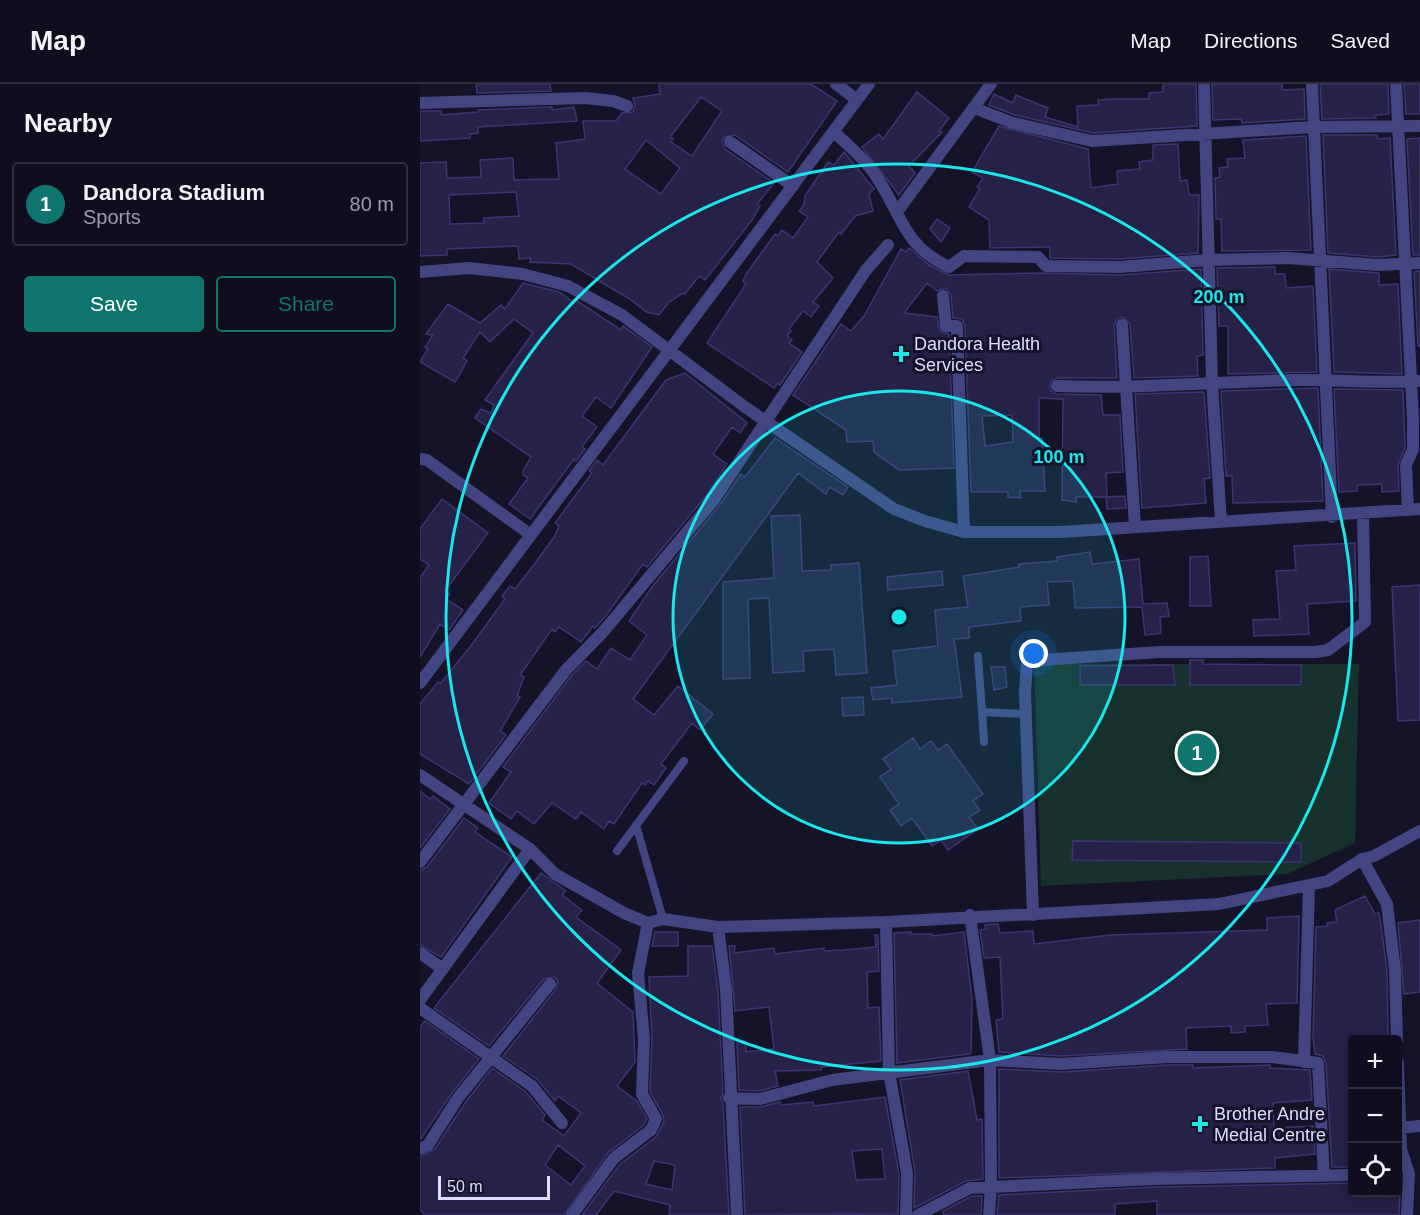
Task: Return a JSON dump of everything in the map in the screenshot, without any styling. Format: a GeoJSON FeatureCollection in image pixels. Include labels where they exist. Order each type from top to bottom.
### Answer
{"type":"FeatureCollection","features":[{"type":"Feature","properties":{"kind":"street"},"geometry":{"type":"LineString","coordinates":[[836,84],[857,100]]}},
{"type":"Feature","properties":{"kind":"street"},"geometry":{"type":"LineString","coordinates":[[420,683],[869,84]]}},
{"type":"Feature","properties":{"kind":"street"},"geometry":{"type":"LineString","coordinates":[[897,212],[991,84]]}},
{"type":"Feature","properties":{"kind":"street"},"geometry":{"type":"LineString","coordinates":[[1204,84],[1212,382],[1221,522]]}},
{"type":"Feature","properties":{"kind":"street"},"geometry":{"type":"LineString","coordinates":[[1312,84],[1332,517]]}},
{"type":"Feature","properties":{"kind":"street"},"geometry":{"type":"LineString","coordinates":[[420,272],[469,268],[523,274],[568,286],[622,315],[764,421],[894,509],[964,532],[1060,532],[1135,526],[1332,517],[1414,509],[1406,465],[1413,449],[1416,381],[1405,264],[1396,84]]}},
{"type":"Feature","properties":{"kind":"street"},"geometry":{"type":"LineString","coordinates":[[420,103],[585,98],[613,101],[627,106]]}},
{"type":"Feature","properties":{"kind":"street"},"geometry":{"type":"LineString","coordinates":[[974,108],[1013,123],[1092,141],[1313,128],[1420,126]]}},
{"type":"Feature","properties":{"kind":"street"},"geometry":{"type":"LineString","coordinates":[[834,132],[876,177],[897,212],[902,226],[928,257],[949,267],[964,256],[1038,257],[1046,266],[1120,267],[1208,260],[1288,258],[1319,261],[1420,263]]}},
{"type":"Feature","properties":{"kind":"street"},"geometry":{"type":"LineString","coordinates":[[730,142],[794,186]]}},
{"type":"Feature","properties":{"kind":"street"},"geometry":{"type":"LineString","coordinates":[[420,862],[566,670],[603,632],[713,501],[866,270],[888,245]]}},
{"type":"Feature","properties":{"kind":"street"},"geometry":{"type":"LineString","coordinates":[[943,296],[946,326],[957,326],[964,532]]}},
{"type":"Feature","properties":{"kind":"street"},"geometry":{"type":"LineString","coordinates":[[1122,325],[1135,526]]}},
{"type":"Feature","properties":{"kind":"street"},"geometry":{"type":"LineString","coordinates":[[1058,386],[1326,379],[1370,383],[1416,381]]}},
{"type":"Feature","properties":{"kind":"street"},"geometry":{"type":"LineString","coordinates":[[420,459],[427,460],[531,535]]}},
{"type":"Feature","properties":{"kind":"street"},"geometry":{"type":"LineString","coordinates":[[1033,915],[1025,666],[1028,661],[1159,652],[1316,652],[1328,650],[1365,622],[1363,513]]}},
{"type":"Feature","properties":{"kind":"street"},"geometry":{"type":"LineString","coordinates":[[420,775],[530,849],[555,874],[624,913],[648,923],[663,919],[718,927],[886,922],[970,915],[1033,915],[1219,904],[1328,881],[1362,859],[1374,856],[1420,831]]}},
{"type":"Feature","properties":{"kind":"street"},"geometry":{"type":"LineString","coordinates":[[420,1000],[530,849]]}},
{"type":"Feature","properties":{"kind":"street"},"geometry":{"type":"LineString","coordinates":[[1362,859],[1387,904],[1395,970],[1397,1035]]}},
{"type":"Feature","properties":{"kind":"street"},"geometry":{"type":"LineString","coordinates":[[1304,1062],[1309,886]]}},
{"type":"Feature","properties":{"kind":"street"},"geometry":{"type":"LineString","coordinates":[[970,915],[990,1060],[992,1187],[989,1215]]}},
{"type":"Feature","properties":{"kind":"street"},"geometry":{"type":"LineString","coordinates":[[886,922],[889,1072],[907,1173],[906,1215]]}},
{"type":"Feature","properties":{"kind":"street"},"geometry":{"type":"LineString","coordinates":[[572,1215],[614,1158],[651,1130],[656,1119],[642,1094],[644,1039],[638,973],[648,923]]}},
{"type":"Feature","properties":{"kind":"street"},"geometry":{"type":"LineString","coordinates":[[718,927],[726,990],[729,1098],[737,1215]]}},
{"type":"Feature","properties":{"kind":"street"},"geometry":{"type":"LineString","coordinates":[[420,953],[443,969]]}},
{"type":"Feature","properties":{"kind":"street"},"geometry":{"type":"LineString","coordinates":[[420,1149],[428,1145],[458,1098],[550,984]]}},
{"type":"Feature","properties":{"kind":"street"},"geometry":{"type":"LineString","coordinates":[[420,1008],[490,1059],[532,1086],[562,1123]]}},
{"type":"Feature","properties":{"kind":"street"},"geometry":{"type":"LineString","coordinates":[[729,1098],[760,1099],[832,1080],[990,1060],[1061,1064],[1167,1057],[1272,1057],[1318,1063],[1324,1176]]}},
{"type":"Feature","properties":{"kind":"street"},"geometry":{"type":"LineString","coordinates":[[1402,1128],[1420,1126]]}},
{"type":"Feature","properties":{"kind":"street"},"geometry":{"type":"LineString","coordinates":[[1400,1143],[1407,1215]]}},
{"type":"Feature","properties":{"kind":"street"},"geometry":{"type":"LineString","coordinates":[[918,1215],[970,1188],[1154,1179],[1348,1175]]}},
{"type":"Feature","properties":{"kind":"lane"},"geometry":{"type":"LineString","coordinates":[[978,656],[984,742]]}},
{"type":"Feature","properties":{"kind":"lane"},"geometry":{"type":"LineString","coordinates":[[982,712],[1026,714]]}},
{"type":"Feature","properties":{"kind":"lane"},"geometry":{"type":"LineString","coordinates":[[617,851],[684,760]]}},
{"type":"Feature","properties":{"kind":"lane"},"geometry":{"type":"LineString","coordinates":[[636,825],[663,919]]}},
{"type":"Feature","properties":{"kind":"green space"},"geometry":{"type":"Polygon","coordinates":[[[1034,664],[1359,664],[1355,843],[1287,874],[1041,886],[1034,664]]]}},
{"type":"Feature","properties":{"kind":"building"},"geometry":{"type":"Polygon","coordinates":[[[476,84],[550,84],[551,91],[477,93],[476,84]]]}},
{"type":"Feature","properties":{"kind":"building"},"geometry":{"type":"Polygon","coordinates":[[[659,84],[811,84],[837,101],[788,172],[735,135],[724,137],[722,142],[725,149],[774,183],[757,204],[760,206],[752,220],[705,280],[699,276],[685,294],[669,302],[659,315],[647,312],[571,264],[530,262],[531,258],[519,259],[518,246],[447,249],[447,255],[420,256],[420,163],[446,162],[447,178],[481,177],[480,160],[513,158],[514,180],[559,179],[556,143],[585,139],[583,121],[616,121],[622,113],[633,112],[635,105],[633,98],[660,94],[659,84]],[[701,97],[670,137],[673,139],[671,142],[692,156],[722,111],[701,97]],[[646,140],[625,169],[661,194],[680,168],[646,140]],[[516,192],[449,195],[450,224],[484,223],[484,218],[519,216],[516,192]]]}},
{"type":"Feature","properties":{"kind":"building"},"geometry":{"type":"Polygon","coordinates":[[[1163,84],[1196,84],[1197,126],[1093,133],[1015,115],[989,105],[994,94],[1013,103],[1016,95],[1048,108],[1045,117],[1078,127],[1077,106],[1099,105],[1098,100],[1149,99],[1149,93],[1163,92],[1163,84]]]}},
{"type":"Feature","properties":{"kind":"building"},"geometry":{"type":"Polygon","coordinates":[[[1212,84],[1282,84],[1282,90],[1304,89],[1305,119],[1242,123],[1241,119],[1213,120],[1212,84]]]}},
{"type":"Feature","properties":{"kind":"building"},"geometry":{"type":"Polygon","coordinates":[[[1320,84],[1388,84],[1389,114],[1376,115],[1376,118],[1322,119],[1320,84]]]}},
{"type":"Feature","properties":{"kind":"building"},"geometry":{"type":"Polygon","coordinates":[[[1404,84],[1420,84],[1420,114],[1406,114],[1404,84]]]}},
{"type":"Feature","properties":{"kind":"building"},"geometry":{"type":"Polygon","coordinates":[[[917,92],[949,118],[939,131],[942,132],[909,166],[915,173],[899,195],[862,147],[879,134],[883,139],[917,92]]]}},
{"type":"Feature","properties":{"kind":"building"},"geometry":{"type":"Polygon","coordinates":[[[552,107],[552,110],[574,107],[577,121],[478,127],[478,133],[470,134],[470,138],[420,141],[420,111],[441,111],[441,115],[478,112],[478,110],[552,107]]]}},
{"type":"Feature","properties":{"kind":"building"},"geometry":{"type":"Polygon","coordinates":[[[999,126],[1088,149],[1091,188],[1118,184],[1117,171],[1140,169],[1139,162],[1153,160],[1153,145],[1178,144],[1180,181],[1187,180],[1189,195],[1199,195],[1198,253],[1120,259],[1050,258],[1050,247],[990,248],[989,220],[969,207],[980,189],[977,187],[983,178],[972,172],[999,126]]]}},
{"type":"Feature","properties":{"kind":"building"},"geometry":{"type":"Polygon","coordinates":[[[1323,135],[1377,135],[1378,139],[1390,138],[1396,255],[1378,257],[1328,253],[1323,135]]]}},
{"type":"Feature","properties":{"kind":"building"},"geometry":{"type":"Polygon","coordinates":[[[1306,136],[1311,250],[1222,251],[1221,219],[1216,219],[1215,178],[1220,177],[1219,168],[1228,167],[1227,159],[1245,158],[1243,140],[1306,136]]]}},
{"type":"Feature","properties":{"kind":"building"},"geometry":{"type":"Polygon","coordinates":[[[1420,138],[1420,255],[1413,255],[1407,139],[1420,138]]]}},
{"type":"Feature","properties":{"kind":"building"},"geometry":{"type":"Polygon","coordinates":[[[844,152],[874,189],[869,194],[873,211],[855,216],[841,234],[839,232],[817,262],[833,278],[813,302],[819,306],[811,317],[803,311],[789,329],[791,331],[787,336],[792,340],[789,343],[802,352],[780,385],[778,383],[774,388],[707,343],[746,284],[743,281],[747,273],[775,234],[778,236],[782,230],[793,238],[808,217],[799,211],[804,205],[805,196],[828,162],[834,165],[844,152]]]}},
{"type":"Feature","properties":{"kind":"building"},"geometry":{"type":"Polygon","coordinates":[[[937,219],[950,228],[941,242],[930,229],[937,219]]]}},
{"type":"Feature","properties":{"kind":"building"},"geometry":{"type":"Polygon","coordinates":[[[909,248],[929,265],[949,275],[1041,273],[1120,275],[1201,269],[1203,355],[1197,356],[1198,376],[1134,378],[1130,324],[1122,317],[1117,319],[1114,325],[1117,378],[1057,378],[1050,382],[1050,390],[1056,394],[1101,395],[1103,415],[1120,415],[1123,472],[1106,473],[1107,497],[1076,497],[1076,502],[1062,500],[1063,399],[1039,398],[1039,438],[1042,438],[1045,491],[1020,491],[1021,498],[1008,497],[1008,492],[971,492],[965,326],[962,319],[953,318],[951,295],[946,288],[937,291],[927,283],[904,313],[937,317],[940,331],[949,334],[954,468],[899,470],[874,452],[873,441],[847,442],[846,430],[793,395],[841,324],[851,331],[864,316],[901,249],[906,252],[909,248]],[[1012,415],[982,416],[985,446],[1013,442],[1012,415]]]}},
{"type":"Feature","properties":{"kind":"building"},"geometry":{"type":"Polygon","coordinates":[[[1275,267],[1275,274],[1285,274],[1286,288],[1313,286],[1317,372],[1228,374],[1228,326],[1219,326],[1217,268],[1275,267]]]}},
{"type":"Feature","properties":{"kind":"building"},"geometry":{"type":"Polygon","coordinates":[[[1329,269],[1379,273],[1379,285],[1398,284],[1402,374],[1334,372],[1329,269]]]}},
{"type":"Feature","properties":{"kind":"building"},"geometry":{"type":"Polygon","coordinates":[[[1420,271],[1420,346],[1418,346],[1414,272],[1420,271]]]}},
{"type":"Feature","properties":{"kind":"building"},"geometry":{"type":"Polygon","coordinates":[[[523,283],[559,292],[572,301],[574,299],[621,330],[623,326],[652,347],[611,408],[596,397],[582,416],[597,427],[582,447],[585,449],[576,461],[574,459],[530,519],[509,504],[528,478],[523,475],[523,471],[531,457],[475,418],[481,409],[491,413],[494,405],[485,400],[533,333],[514,319],[490,342],[480,332],[463,358],[467,361],[455,382],[420,362],[428,349],[425,347],[433,335],[426,334],[448,304],[480,323],[501,305],[505,309],[523,283]]]}},
{"type":"Feature","properties":{"kind":"building"},"geometry":{"type":"Polygon","coordinates":[[[685,373],[747,423],[740,433],[732,427],[713,454],[727,464],[706,496],[647,567],[643,564],[605,617],[595,628],[593,626],[581,642],[559,627],[555,632],[552,629],[520,675],[524,677],[517,696],[520,697],[500,731],[506,735],[469,784],[420,754],[420,704],[438,682],[440,684],[470,647],[505,599],[502,596],[510,586],[515,589],[533,566],[554,537],[559,526],[555,523],[592,473],[589,471],[597,460],[603,465],[666,380],[685,373]]]}},
{"type":"Feature","properties":{"kind":"building"},"geometry":{"type":"Polygon","coordinates":[[[1318,388],[1323,501],[1233,503],[1232,476],[1226,476],[1221,391],[1318,388]]]}},
{"type":"Feature","properties":{"kind":"building"},"geometry":{"type":"Polygon","coordinates":[[[1334,389],[1403,390],[1405,447],[1398,465],[1399,491],[1382,492],[1382,484],[1357,485],[1357,491],[1339,492],[1334,389]]]}},
{"type":"Feature","properties":{"kind":"building"},"geometry":{"type":"Polygon","coordinates":[[[1204,392],[1210,478],[1204,479],[1206,503],[1142,508],[1135,394],[1204,392]]]}},
{"type":"Feature","properties":{"kind":"building"},"geometry":{"type":"Polygon","coordinates":[[[775,438],[848,487],[843,495],[830,487],[826,494],[798,473],[633,699],[654,715],[678,686],[713,714],[700,730],[692,723],[661,764],[666,768],[654,785],[648,781],[645,785],[642,783],[614,824],[609,821],[604,829],[581,812],[576,819],[552,803],[534,824],[517,811],[511,819],[489,803],[511,772],[503,767],[572,675],[586,661],[597,669],[611,648],[630,660],[647,635],[629,621],[652,587],[719,506],[741,474],[745,477],[775,438]]]}},
{"type":"Feature","properties":{"kind":"building"},"geometry":{"type":"Polygon","coordinates":[[[1125,496],[1126,508],[1107,509],[1106,497],[1125,496]]]}},
{"type":"Feature","properties":{"kind":"building"},"geometry":{"type":"Polygon","coordinates":[[[442,499],[488,533],[445,591],[450,594],[446,599],[463,610],[449,630],[440,624],[420,657],[420,578],[429,565],[420,559],[420,529],[442,499]]]}},
{"type":"Feature","properties":{"kind":"building"},"geometry":{"type":"Polygon","coordinates":[[[800,515],[802,571],[831,570],[831,565],[859,563],[867,673],[836,675],[834,649],[803,651],[804,671],[773,673],[769,598],[748,599],[750,678],[723,679],[723,582],[774,578],[771,516],[800,515]]]}},
{"type":"Feature","properties":{"kind":"building"},"geometry":{"type":"Polygon","coordinates":[[[1355,543],[1356,601],[1307,604],[1309,634],[1254,636],[1253,620],[1280,619],[1276,571],[1296,570],[1294,546],[1355,543]]]}},
{"type":"Feature","properties":{"kind":"building"},"geometry":{"type":"Polygon","coordinates":[[[1090,552],[1092,564],[1139,559],[1143,604],[1167,603],[1169,616],[1160,617],[1161,633],[1145,635],[1142,607],[1075,608],[1073,581],[1047,582],[1049,605],[1020,607],[1021,621],[969,627],[969,638],[954,639],[962,697],[892,703],[892,698],[873,700],[871,688],[897,685],[893,651],[938,646],[935,610],[968,607],[963,576],[1019,567],[1019,564],[1057,561],[1057,557],[1090,552]]]}},
{"type":"Feature","properties":{"kind":"building"},"geometry":{"type":"Polygon","coordinates":[[[1208,556],[1211,606],[1190,606],[1190,557],[1208,556]]]}},
{"type":"Feature","properties":{"kind":"building"},"geometry":{"type":"Polygon","coordinates":[[[942,571],[943,585],[888,590],[887,577],[942,571]]]}},
{"type":"Feature","properties":{"kind":"building"},"geometry":{"type":"Polygon","coordinates":[[[1420,585],[1420,720],[1398,721],[1392,587],[1420,585]]]}},
{"type":"Feature","properties":{"kind":"building"},"geometry":{"type":"Polygon","coordinates":[[[1190,660],[1203,660],[1203,664],[1301,665],[1301,685],[1190,685],[1190,660]]]}},
{"type":"Feature","properties":{"kind":"building"},"geometry":{"type":"Polygon","coordinates":[[[1173,665],[1175,685],[1080,685],[1080,666],[1173,665]]]}},
{"type":"Feature","properties":{"kind":"building"},"geometry":{"type":"Polygon","coordinates":[[[991,667],[1005,667],[1007,687],[994,690],[991,667]]]}},
{"type":"Feature","properties":{"kind":"building"},"geometry":{"type":"Polygon","coordinates":[[[863,697],[864,715],[843,716],[842,698],[863,697]]]}},
{"type":"Feature","properties":{"kind":"building"},"geometry":{"type":"Polygon","coordinates":[[[913,738],[920,749],[931,741],[938,750],[947,744],[983,794],[973,801],[980,810],[969,817],[978,829],[948,850],[941,840],[932,846],[912,818],[901,826],[890,810],[899,804],[880,777],[891,769],[883,759],[913,738]]]}},
{"type":"Feature","properties":{"kind":"building"},"geometry":{"type":"Polygon","coordinates":[[[420,791],[430,799],[433,796],[450,809],[420,848],[420,791]]]}},
{"type":"Feature","properties":{"kind":"building"},"geometry":{"type":"Polygon","coordinates":[[[464,818],[478,828],[475,832],[512,857],[441,957],[420,945],[420,870],[427,867],[464,818]]]}},
{"type":"Feature","properties":{"kind":"building"},"geometry":{"type":"Polygon","coordinates":[[[1073,841],[1301,843],[1301,862],[1072,860],[1073,841]]]}},
{"type":"Feature","properties":{"kind":"building"},"geometry":{"type":"Polygon","coordinates":[[[541,873],[566,891],[562,895],[582,910],[576,917],[621,950],[597,983],[633,1012],[635,1062],[617,1086],[637,1101],[647,1119],[644,1125],[608,1153],[564,1215],[426,1215],[420,1210],[420,1157],[435,1149],[465,1103],[492,1068],[526,1092],[545,1115],[542,1120],[564,1136],[581,1113],[558,1096],[555,1101],[537,1079],[503,1056],[556,989],[558,982],[555,977],[544,979],[489,1046],[434,1008],[541,873]],[[558,1145],[545,1165],[571,1185],[585,1166],[558,1145]]]}},
{"type":"Feature","properties":{"kind":"building"},"geometry":{"type":"Polygon","coordinates":[[[1365,896],[1375,914],[1379,913],[1387,971],[1388,1035],[1348,1035],[1348,1167],[1332,1167],[1326,1063],[1323,1056],[1315,1054],[1313,1037],[1316,927],[1328,926],[1327,923],[1337,922],[1335,910],[1365,896]]]}},
{"type":"Feature","properties":{"kind":"building"},"geometry":{"type":"Polygon","coordinates":[[[1299,916],[1297,1003],[1266,1004],[1268,1025],[1245,1026],[1245,1032],[1231,1033],[1231,1026],[1186,1028],[1187,1049],[1061,1056],[999,1052],[996,1020],[1003,1019],[1000,957],[984,958],[980,930],[986,929],[985,925],[998,924],[1000,933],[1033,931],[1034,944],[1110,935],[1267,930],[1267,918],[1299,916]]]}},
{"type":"Feature","properties":{"kind":"building"},"geometry":{"type":"Polygon","coordinates":[[[1420,920],[1420,992],[1404,994],[1398,923],[1420,920]]]}},
{"type":"Feature","properties":{"kind":"building"},"geometry":{"type":"Polygon","coordinates":[[[655,932],[678,932],[678,946],[652,946],[655,932]]]}},
{"type":"Feature","properties":{"kind":"building"},"geometry":{"type":"Polygon","coordinates":[[[911,932],[911,934],[932,934],[932,936],[964,932],[972,999],[971,1052],[969,1054],[897,1063],[894,933],[911,932]]]}},
{"type":"Feature","properties":{"kind":"building"},"geometry":{"type":"Polygon","coordinates":[[[875,935],[878,935],[879,971],[867,972],[868,1008],[879,1007],[881,1061],[821,1067],[821,1070],[775,1071],[778,1086],[759,1091],[739,1090],[737,1042],[745,1041],[746,1052],[774,1049],[769,1007],[735,1011],[729,946],[735,946],[734,953],[774,948],[775,954],[824,948],[824,951],[843,950],[876,947],[875,935]]]}},
{"type":"Feature","properties":{"kind":"building"},"geometry":{"type":"Polygon","coordinates":[[[688,946],[712,946],[718,991],[723,1093],[721,1098],[729,1215],[669,1215],[670,1205],[614,1191],[596,1215],[582,1215],[620,1164],[656,1137],[664,1122],[663,1115],[650,1092],[652,1039],[649,977],[688,976],[688,946]],[[654,1161],[646,1184],[672,1190],[675,1165],[654,1161]]]}},
{"type":"Feature","properties":{"kind":"building"},"geometry":{"type":"Polygon","coordinates":[[[425,1021],[479,1059],[452,1093],[420,1140],[420,1027],[425,1021]]]}},
{"type":"Feature","properties":{"kind":"building"},"geometry":{"type":"Polygon","coordinates":[[[1193,1065],[1193,1068],[1270,1065],[1270,1068],[1310,1070],[1312,1100],[1273,1103],[1274,1128],[1313,1126],[1315,1154],[1275,1158],[1275,1168],[999,1178],[999,1069],[1062,1072],[1193,1065]]]}},
{"type":"Feature","properties":{"kind":"building"},"geometry":{"type":"Polygon","coordinates":[[[968,1071],[977,1120],[982,1119],[983,1179],[966,1181],[914,1208],[915,1172],[900,1080],[968,1071]]]}},
{"type":"Feature","properties":{"kind":"building"},"geometry":{"type":"Polygon","coordinates":[[[885,1097],[899,1174],[898,1214],[745,1215],[740,1107],[760,1107],[780,1102],[781,1105],[813,1102],[814,1106],[885,1097]],[[882,1149],[852,1151],[856,1180],[885,1179],[882,1149]]]}},
{"type":"Feature","properties":{"kind":"building"},"geometry":{"type":"Polygon","coordinates":[[[1348,1183],[1348,1197],[1400,1197],[1399,1215],[1157,1215],[1157,1201],[1115,1204],[1115,1215],[997,1215],[999,1195],[1154,1187],[1348,1183]]]}},
{"type":"Feature","properties":{"kind":"building"},"geometry":{"type":"Polygon","coordinates":[[[972,1196],[982,1196],[981,1215],[944,1215],[943,1211],[972,1196]]]}},
{"type":"Feature","properties":{"kind":"place","name":"Dandora Health Services"},"geometry":{"type":"Point","coordinates":[901,354]}},
{"type":"Feature","properties":{"kind":"place","name":"Dandora Stadium"},"geometry":{"type":"Point","coordinates":[1197,753]}},
{"type":"Feature","properties":{"kind":"place","name":"Brother Andre Medial Centre"},"geometry":{"type":"Point","coordinates":[1200,1124]}}]}
